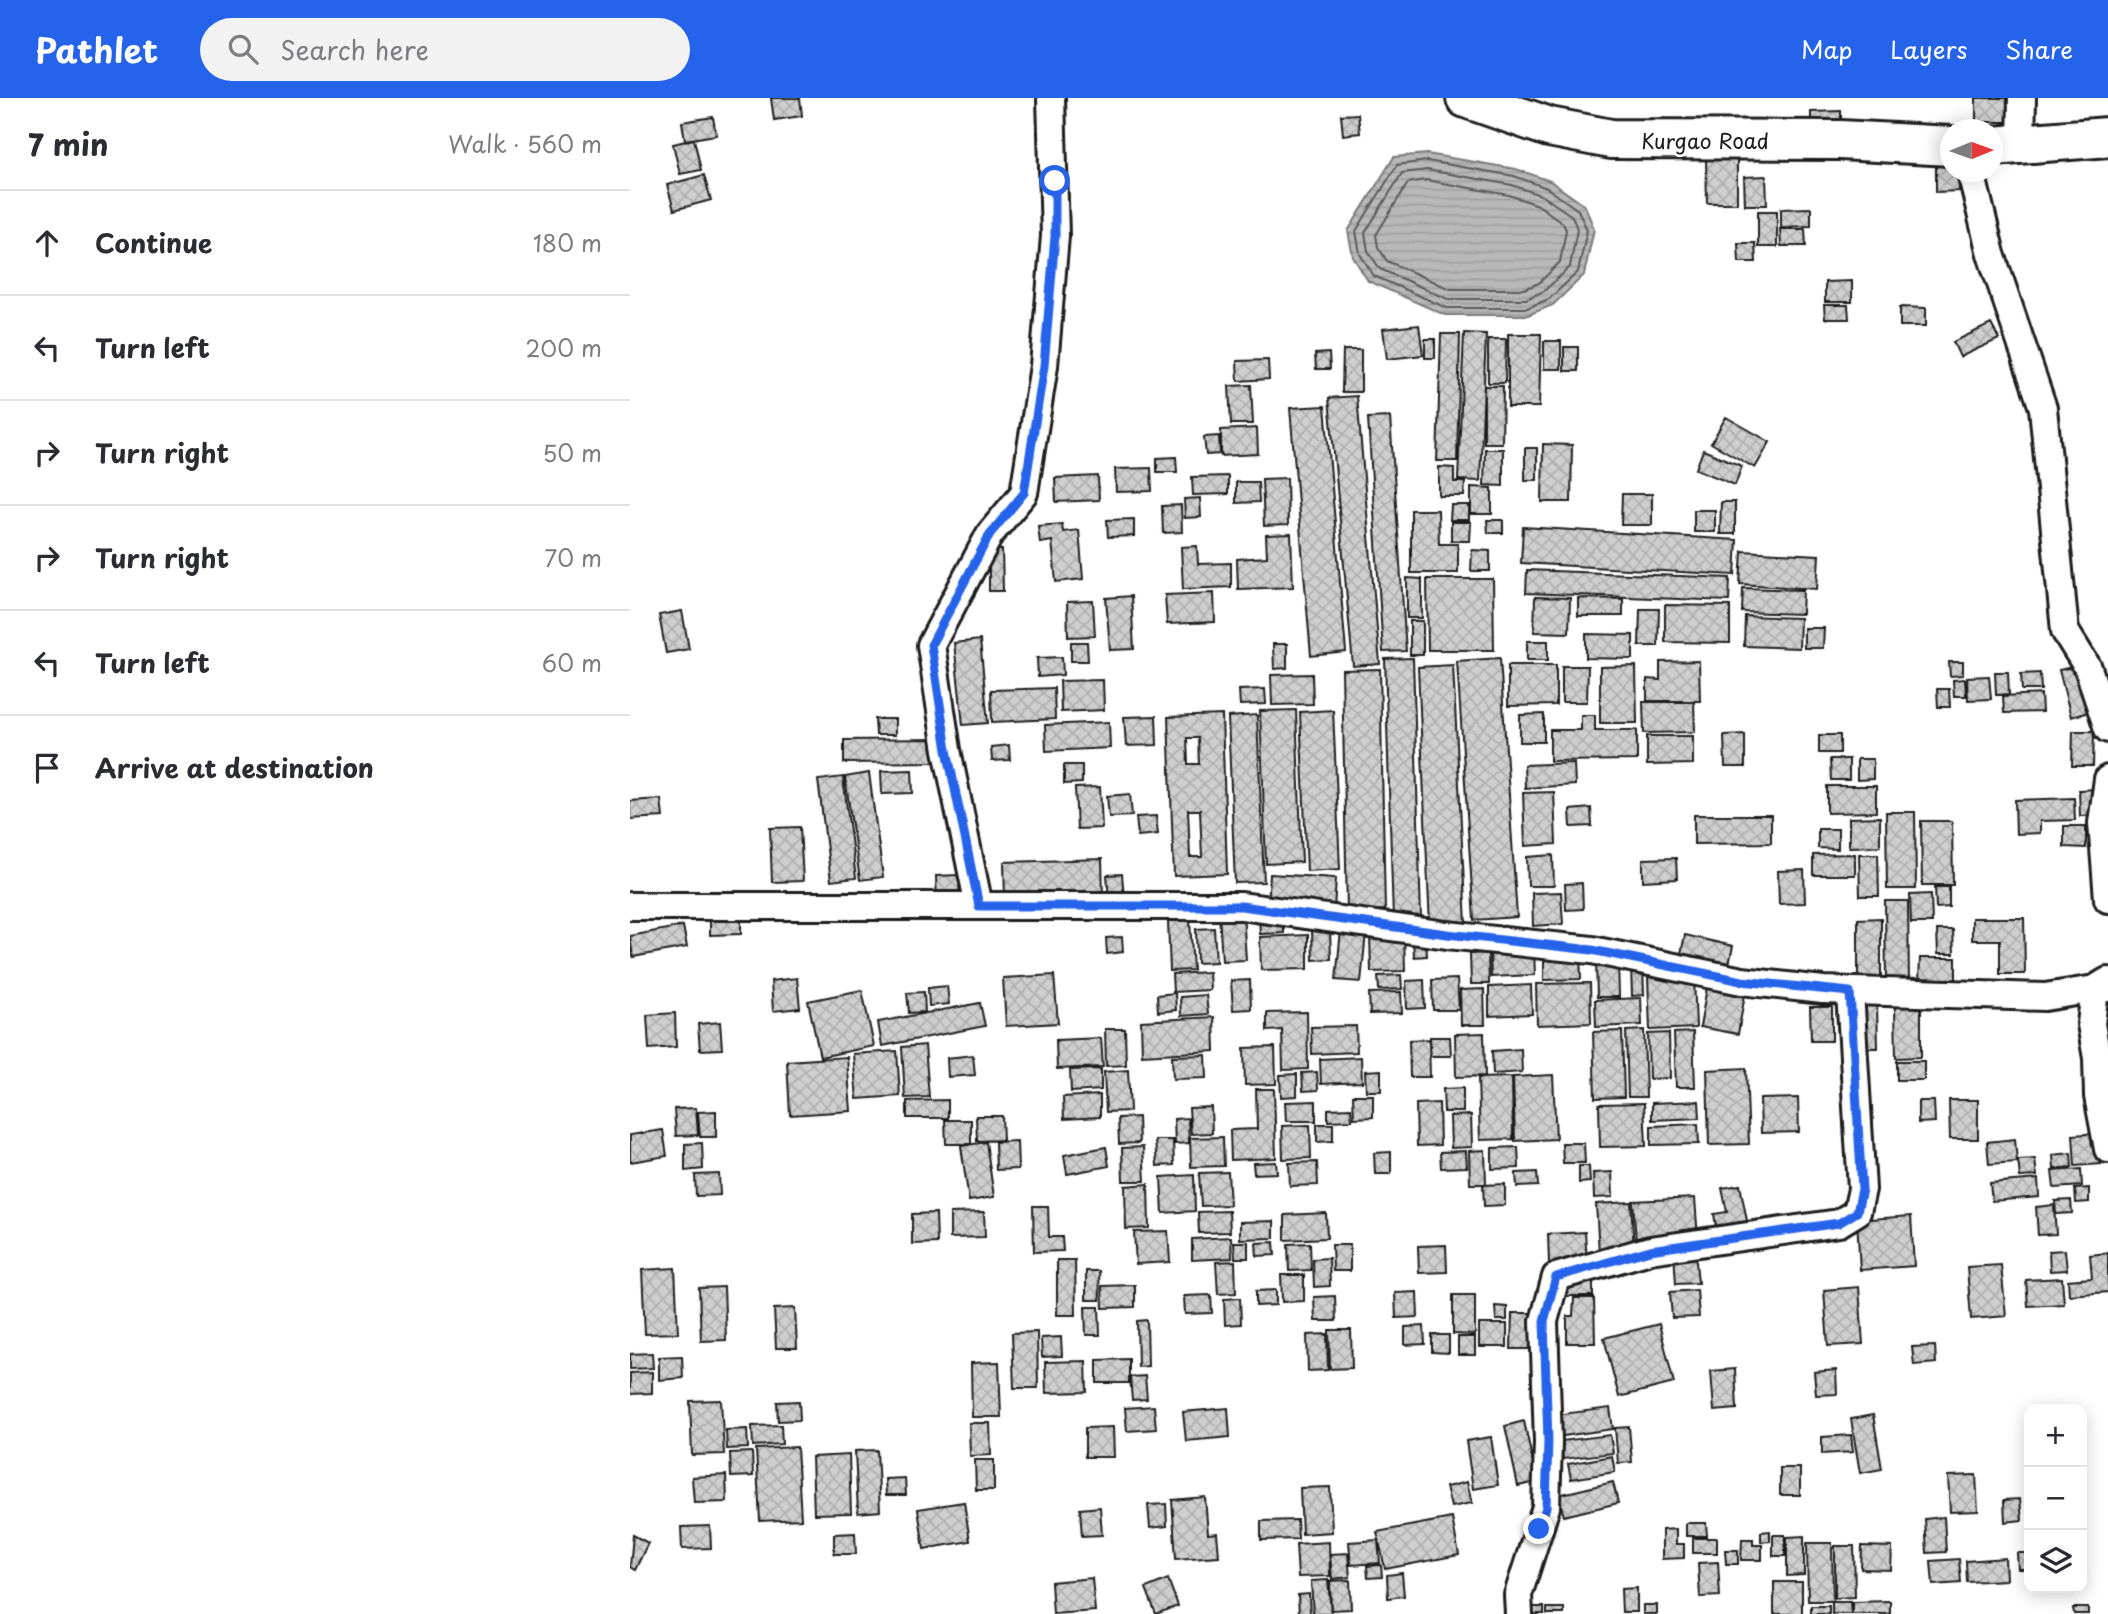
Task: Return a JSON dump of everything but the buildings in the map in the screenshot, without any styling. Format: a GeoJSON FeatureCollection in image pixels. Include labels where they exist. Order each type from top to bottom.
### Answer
{"type":"FeatureCollection","features":[{"type":"Feature","properties":{"kind":"street"},"geometry":{"type":"LineString","coordinates":[[979,906],[947,750],[931,645],[990,534],[1024,493],[1044,366],[1055,236],[1051,98]]}},
{"type":"Feature","properties":{"kind":"street","name":"Kurgao Road"},"geometry":{"type":"LineString","coordinates":[[1466,98],[1549,127],[1611,139],[1840,140],[1940,145]]}},
{"type":"Feature","properties":{"kind":"street"},"geometry":{"type":"LineString","coordinates":[[2022,98],[2007,145],[2108,137]]}},
{"type":"Feature","properties":{"kind":"street"},"geometry":{"type":"LineString","coordinates":[[1973,182],[1991,254],[2043,408],[2056,516],[2064,631],[2088,668],[2108,729]]}},
{"type":"Feature","properties":{"kind":"street"},"geometry":{"type":"LineString","coordinates":[[2108,779],[2102,823],[2108,899]]}},
{"type":"Feature","properties":{"kind":"street"},"geometry":{"type":"LineString","coordinates":[[630,906],[1241,906],[1447,934],[1592,950],[1742,981],[1850,992],[2045,997],[2104,986],[2091,1024],[2097,1058],[2098,1096],[2108,1149]]}},
{"type":"Feature","properties":{"kind":"street"},"geometry":{"type":"LineString","coordinates":[[1519,1614],[1518,1595],[1546,1507],[1548,1441],[1544,1321],[1556,1277],[1650,1250],[1839,1223],[1857,1212],[1862,1189],[1850,992]]}},
{"type":"Feature","properties":{"kind":"water"},"geometry":{"type":"Polygon","coordinates":[[[1427,154],[1516,169],[1550,181],[1585,206],[1594,229],[1584,275],[1553,305],[1528,315],[1445,315],[1368,281],[1353,257],[1348,231],[1394,157],[1427,154]]]}},
{"type":"Feature","properties":{"kind":"route"},"geometry":{"type":"LineString","coordinates":[[1055,181],[1055,236],[1044,366],[1024,493],[990,534],[931,645],[947,750],[979,906],[1241,906],[1447,934],[1592,950],[1742,981],[1850,992],[1862,1189],[1857,1212],[1839,1223],[1650,1250],[1556,1277],[1544,1321],[1548,1441],[1546,1507],[1539,1529]]}}]}
